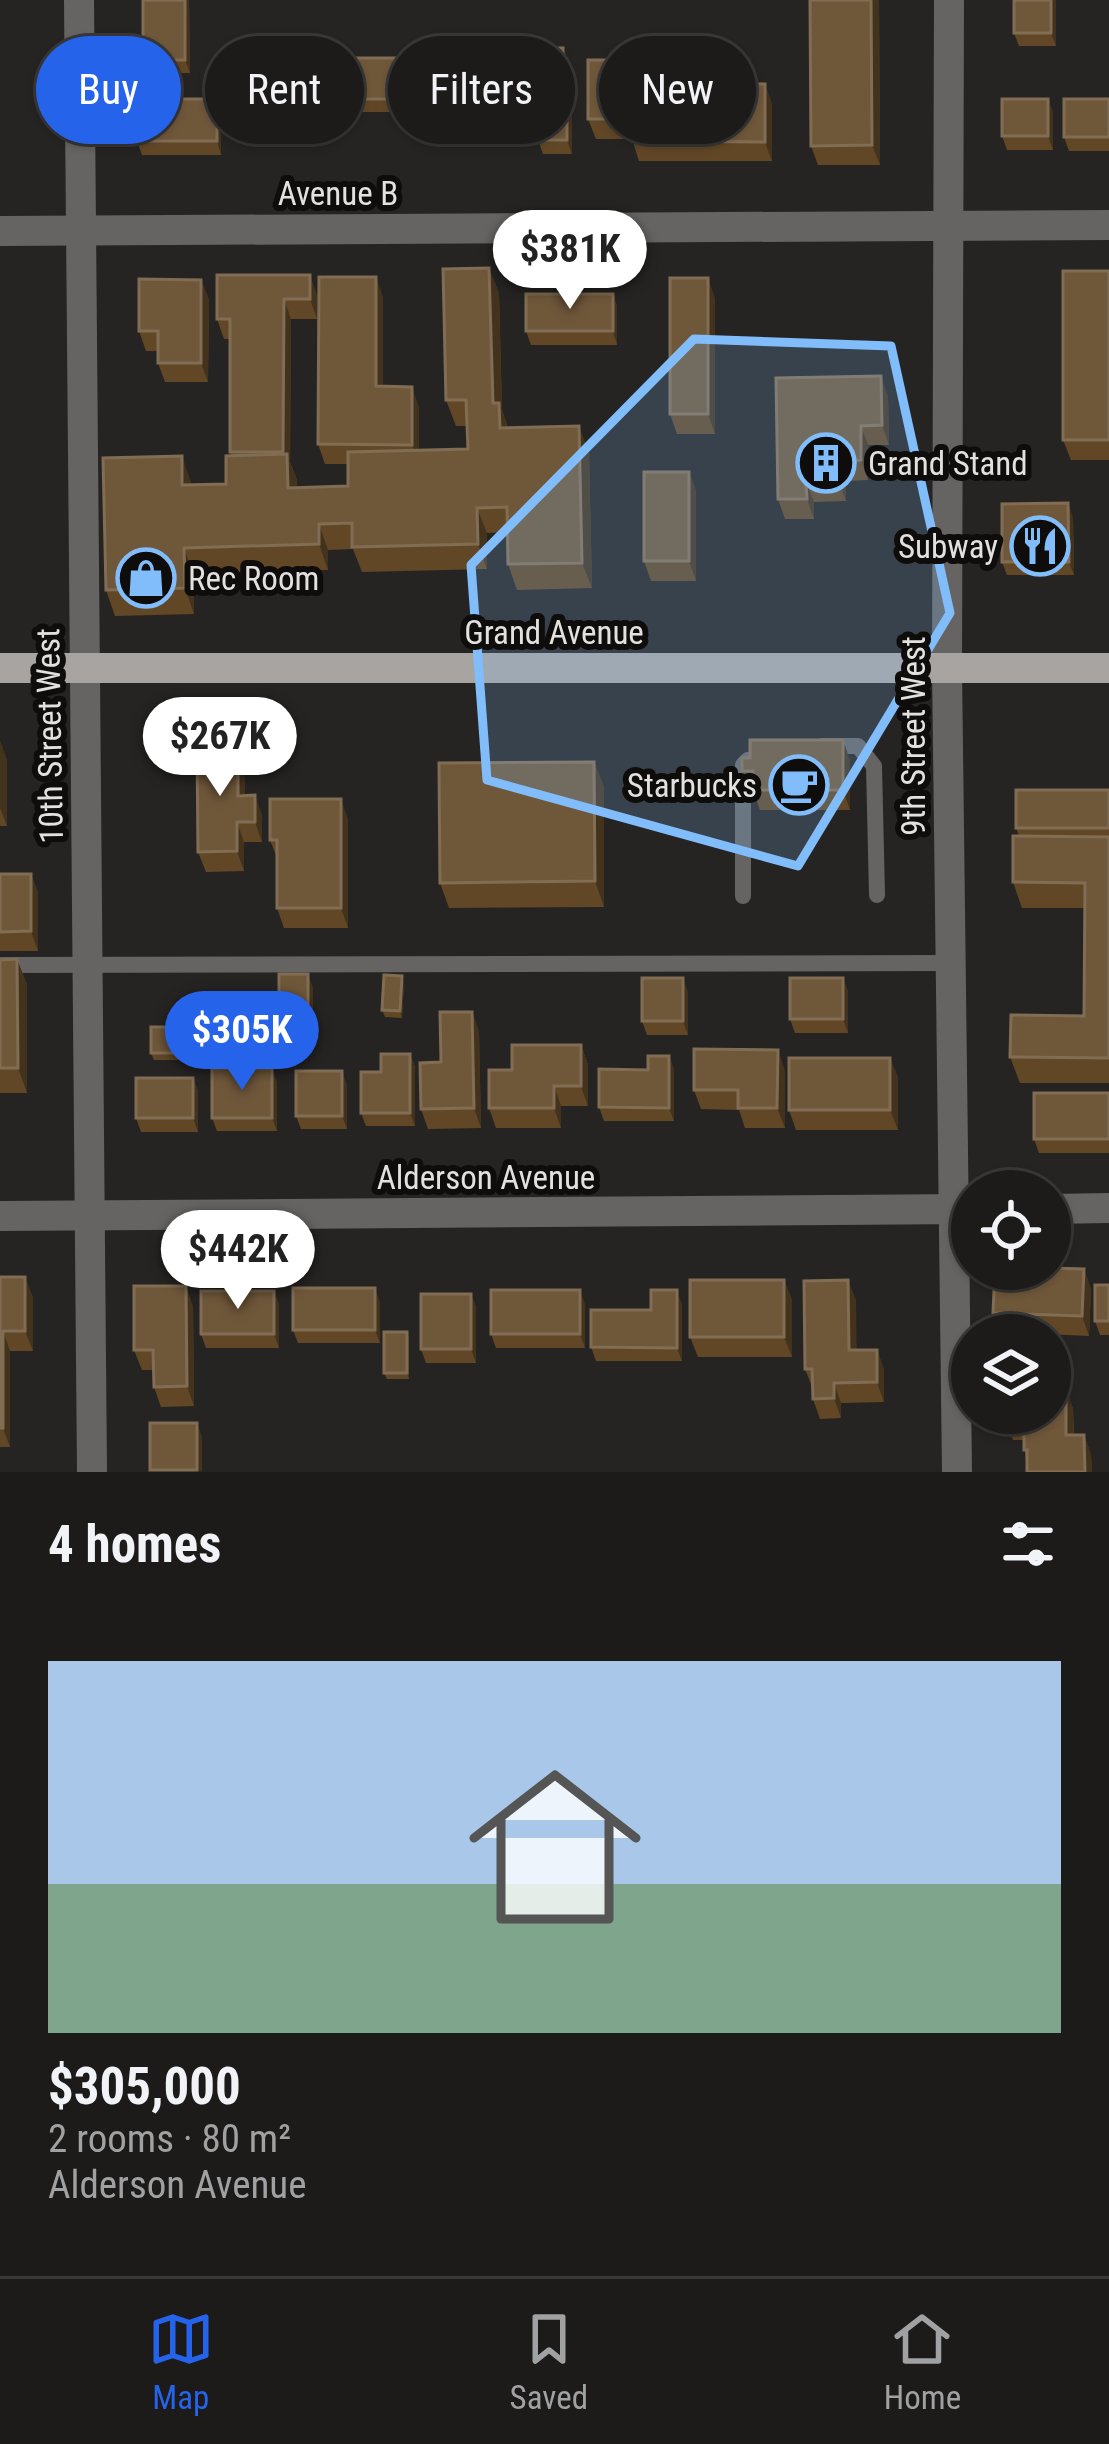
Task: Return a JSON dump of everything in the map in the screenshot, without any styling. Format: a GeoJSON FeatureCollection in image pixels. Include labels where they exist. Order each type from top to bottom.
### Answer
{"type":"FeatureCollection","features":[{"type":"Feature","properties":{"kind":"main road","name":"Grand Avenue"},"geometry":{"type":"LineString","coordinates":[[0,668],[1109,668]]}},
{"type":"Feature","properties":{"kind":"street","name":"10th Street West"},"geometry":{"type":"LineString","coordinates":[[80,0],[92,1472]]}},
{"type":"Feature","properties":{"kind":"street","name":"9th Street West"},"geometry":{"type":"LineString","coordinates":[[949,0],[947,668],[951,963],[961,1170]]}},
{"type":"Feature","properties":{"kind":"street","name":"Avenue B"},"geometry":{"type":"LineString","coordinates":[[0,231],[1109,225]]}},
{"type":"Feature","properties":{"kind":"street"},"geometry":{"type":"LineString","coordinates":[[1071,1209],[1109,1208]]}},
{"type":"Feature","properties":{"kind":"street","name":"Alderson Avenue"},"geometry":{"type":"LineString","coordinates":[[0,1216],[951,1209]]}},
{"type":"Feature","properties":{"kind":"street","name":"9th Street West"},"geometry":{"type":"LineString","coordinates":[[956,1472],[961,1290]]}},
{"type":"Feature","properties":{"kind":"lane"},"geometry":{"type":"LineString","coordinates":[[743,896],[743,765],[760,746]]}},
{"type":"Feature","properties":{"kind":"lane"},"geometry":{"type":"LineString","coordinates":[[800,746],[858,746],[874,766],[877,895]]}},
{"type":"Feature","properties":{"kind":"lane"},"geometry":{"type":"LineString","coordinates":[[0,965],[951,963]]}},
{"type":"Feature","properties":{"kind":"highlighted area"},"geometry":{"type":"Polygon","coordinates":[[[694,339],[891,346],[950,613],[798,866],[487,780],[471,565],[694,339]]]}},
{"type":"Feature","properties":{"kind":"building"},"geometry":{"type":"Polygon","coordinates":[[[143,0],[185,0],[185,60],[181,60],[181,36],[143,36],[143,0]]]}},
{"type":"Feature","properties":{"kind":"building"},"geometry":{"type":"Polygon","coordinates":[[[810,0],[871,0],[872,145],[811,146],[810,0]]]}},
{"type":"Feature","properties":{"kind":"building"},"geometry":{"type":"Polygon","coordinates":[[[1014,0],[1051,0],[1051,33],[1014,33],[1014,0]]]}},
{"type":"Feature","properties":{"kind":"building"},"geometry":{"type":"Polygon","coordinates":[[[364,58],[388,58],[388,99],[364,99],[364,58]]]}},
{"type":"Feature","properties":{"kind":"building"},"geometry":{"type":"Polygon","coordinates":[[[588,60],[599,60],[599,119],[588,119],[588,60]]]}},
{"type":"Feature","properties":{"kind":"building"},"geometry":{"type":"Polygon","coordinates":[[[756,84],[765,84],[765,142],[756,142],[756,84]]]}},
{"type":"Feature","properties":{"kind":"building"},"geometry":{"type":"Polygon","coordinates":[[[181,99],[205,99],[205,141],[181,141],[181,99]]]}},
{"type":"Feature","properties":{"kind":"building"},"geometry":{"type":"Polygon","coordinates":[[[1002,99],[1048,99],[1048,136],[1002,136],[1002,99]]]}},
{"type":"Feature","properties":{"kind":"building"},"geometry":{"type":"Polygon","coordinates":[[[1064,99],[1109,99],[1109,137],[1064,137],[1064,99]]]}},
{"type":"Feature","properties":{"kind":"building"},"geometry":{"type":"Polygon","coordinates":[[[489,268],[493,403],[499,403],[500,428],[579,426],[582,563],[508,564],[507,507],[477,508],[478,544],[352,547],[352,523],[319,524],[319,544],[184,548],[185,588],[106,590],[103,458],[182,456],[182,485],[226,484],[226,456],[287,454],[288,488],[348,486],[348,452],[468,449],[466,400],[446,400],[443,269],[489,268]]]}},
{"type":"Feature","properties":{"kind":"building"},"geometry":{"type":"Polygon","coordinates":[[[1063,271],[1109,271],[1109,440],[1063,440],[1063,271]]]}},
{"type":"Feature","properties":{"kind":"building"},"geometry":{"type":"Polygon","coordinates":[[[217,275],[310,275],[310,299],[284,299],[283,452],[230,452],[230,319],[217,319],[217,275]]]}},
{"type":"Feature","properties":{"kind":"building"},"geometry":{"type":"Polygon","coordinates":[[[319,277],[376,277],[376,386],[412,387],[412,445],[318,444],[319,277]]]}},
{"type":"Feature","properties":{"kind":"building"},"geometry":{"type":"Polygon","coordinates":[[[670,278],[708,278],[708,414],[670,414],[670,278]]]}},
{"type":"Feature","properties":{"kind":"building"},"geometry":{"type":"Polygon","coordinates":[[[139,279],[201,280],[201,363],[158,363],[158,331],[139,331],[139,279]]]}},
{"type":"Feature","properties":{"kind":"building"},"geometry":{"type":"Polygon","coordinates":[[[526,294],[613,294],[613,331],[526,331],[526,294]]]}},
{"type":"Feature","properties":{"kind":"building","name":"Grand Stand"},"geometry":{"type":"Polygon","coordinates":[[[881,376],[882,425],[861,426],[861,460],[839,461],[839,482],[806,482],[807,499],[778,499],[776,378],[881,376]]]}},
{"type":"Feature","properties":{"kind":"building"},"geometry":{"type":"Polygon","coordinates":[[[644,472],[689,472],[689,561],[644,561],[644,472]]]}},
{"type":"Feature","properties":{"kind":"building","name":"Subway"},"geometry":{"type":"Polygon","coordinates":[[[1068,503],[1069,562],[1002,562],[1002,504],[1068,503]]]}},
{"type":"Feature","properties":{"kind":"building"},"geometry":{"type":"Polygon","coordinates":[[[750,740],[843,740],[843,790],[753,790],[753,771],[742,771],[742,758],[750,758],[750,740]]]}},
{"type":"Feature","properties":{"kind":"building"},"geometry":{"type":"Polygon","coordinates":[[[238,745],[238,796],[255,795],[255,822],[237,822],[237,851],[198,852],[197,746],[238,745]]]}},
{"type":"Feature","properties":{"kind":"building"},"geometry":{"type":"Polygon","coordinates":[[[594,762],[595,881],[440,883],[439,763],[594,762]]]}},
{"type":"Feature","properties":{"kind":"building"},"geometry":{"type":"Polygon","coordinates":[[[1016,790],[1109,790],[1109,828],[1016,828],[1016,790]]]}},
{"type":"Feature","properties":{"kind":"building"},"geometry":{"type":"Polygon","coordinates":[[[270,799],[341,799],[341,908],[277,908],[277,840],[270,840],[270,799]]]}},
{"type":"Feature","properties":{"kind":"building"},"geometry":{"type":"Polygon","coordinates":[[[1013,836],[1109,837],[1109,1058],[1010,1057],[1011,1015],[1084,1016],[1085,883],[1013,882],[1013,836]]]}},
{"type":"Feature","properties":{"kind":"building"},"geometry":{"type":"Polygon","coordinates":[[[0,874],[31,874],[31,931],[0,932],[0,874]]]}},
{"type":"Feature","properties":{"kind":"building"},"geometry":{"type":"Polygon","coordinates":[[[17,959],[18,1068],[0,1068],[0,960],[17,959]]]}},
{"type":"Feature","properties":{"kind":"building"},"geometry":{"type":"Polygon","coordinates":[[[279,974],[308,974],[308,1025],[279,1025],[279,974]]]}},
{"type":"Feature","properties":{"kind":"building"},"geometry":{"type":"Polygon","coordinates":[[[384,975],[402,976],[400,1011],[382,1010],[384,975]]]}},
{"type":"Feature","properties":{"kind":"building"},"geometry":{"type":"Polygon","coordinates":[[[642,978],[683,978],[683,1021],[642,1021],[642,978]]]}},
{"type":"Feature","properties":{"kind":"building"},"geometry":{"type":"Polygon","coordinates":[[[790,978],[843,978],[843,1019],[790,1019],[790,978]]]}},
{"type":"Feature","properties":{"kind":"building"},"geometry":{"type":"Polygon","coordinates":[[[440,1012],[472,1012],[474,1108],[421,1109],[420,1063],[441,1062],[440,1012]]]}},
{"type":"Feature","properties":{"kind":"building"},"geometry":{"type":"Polygon","coordinates":[[[151,1027],[180,1027],[180,1053],[151,1053],[151,1027]]]}},
{"type":"Feature","properties":{"kind":"building"},"geometry":{"type":"Polygon","coordinates":[[[512,1045],[581,1045],[581,1086],[554,1086],[554,1108],[489,1108],[489,1070],[512,1070],[512,1045]]]}},
{"type":"Feature","properties":{"kind":"building"},"geometry":{"type":"Polygon","coordinates":[[[694,1049],[778,1050],[777,1108],[738,1108],[738,1090],[694,1090],[694,1049]]]}},
{"type":"Feature","properties":{"kind":"building"},"geometry":{"type":"Polygon","coordinates":[[[381,1054],[410,1054],[410,1113],[361,1113],[361,1072],[381,1072],[381,1054]]]}},
{"type":"Feature","properties":{"kind":"building"},"geometry":{"type":"Polygon","coordinates":[[[648,1056],[669,1056],[669,1108],[599,1107],[599,1069],[648,1070],[648,1056]]]}},
{"type":"Feature","properties":{"kind":"building"},"geometry":{"type":"Polygon","coordinates":[[[789,1058],[890,1058],[890,1110],[789,1110],[789,1058]]]}},
{"type":"Feature","properties":{"kind":"building"},"geometry":{"type":"Polygon","coordinates":[[[212,1068],[272,1068],[272,1118],[212,1118],[212,1068]]]}},
{"type":"Feature","properties":{"kind":"building"},"geometry":{"type":"Polygon","coordinates":[[[296,1071],[342,1071],[342,1116],[296,1116],[296,1071]]]}},
{"type":"Feature","properties":{"kind":"building"},"geometry":{"type":"Polygon","coordinates":[[[136,1078],[193,1078],[193,1118],[136,1118],[136,1078]]]}},
{"type":"Feature","properties":{"kind":"building"},"geometry":{"type":"Polygon","coordinates":[[[1034,1093],[1109,1093],[1109,1139],[1034,1139],[1034,1093]]]}},
{"type":"Feature","properties":{"kind":"building"},"geometry":{"type":"Polygon","coordinates":[[[1071,1269],[1084,1269],[1082,1316],[993,1313],[994,1290],[1071,1290],[1071,1269]]]}},
{"type":"Feature","properties":{"kind":"building"},"geometry":{"type":"Polygon","coordinates":[[[0,1277],[25,1277],[25,1331],[3,1331],[3,1428],[0,1428],[0,1277]]]}},
{"type":"Feature","properties":{"kind":"building"},"geometry":{"type":"Polygon","coordinates":[[[690,1280],[784,1280],[784,1337],[690,1337],[690,1280]]]}},
{"type":"Feature","properties":{"kind":"building"},"geometry":{"type":"Polygon","coordinates":[[[848,1280],[849,1350],[877,1350],[877,1382],[834,1383],[834,1398],[813,1399],[812,1369],[805,1369],[804,1281],[848,1280]]]}},
{"type":"Feature","properties":{"kind":"building"},"geometry":{"type":"Polygon","coordinates":[[[1095,1285],[1109,1285],[1109,1321],[1095,1321],[1095,1285]]]}},
{"type":"Feature","properties":{"kind":"building"},"geometry":{"type":"Polygon","coordinates":[[[134,1286],[186,1286],[187,1386],[154,1387],[153,1350],[134,1350],[134,1286]]]}},
{"type":"Feature","properties":{"kind":"building"},"geometry":{"type":"Polygon","coordinates":[[[293,1288],[375,1288],[375,1330],[293,1330],[293,1288]]]}},
{"type":"Feature","properties":{"kind":"building"},"geometry":{"type":"Polygon","coordinates":[[[491,1290],[580,1290],[580,1334],[491,1334],[491,1290]]]}},
{"type":"Feature","properties":{"kind":"building"},"geometry":{"type":"Polygon","coordinates":[[[651,1290],[677,1290],[677,1348],[591,1347],[591,1310],[651,1310],[651,1290]]]}},
{"type":"Feature","properties":{"kind":"building"},"geometry":{"type":"Polygon","coordinates":[[[201,1291],[274,1291],[274,1334],[201,1334],[201,1291]]]}},
{"type":"Feature","properties":{"kind":"building"},"geometry":{"type":"Polygon","coordinates":[[[421,1294],[471,1294],[471,1349],[421,1349],[421,1294]]]}},
{"type":"Feature","properties":{"kind":"building"},"geometry":{"type":"Polygon","coordinates":[[[384,1332],[407,1332],[407,1373],[384,1373],[384,1332]]]}},
{"type":"Feature","properties":{"kind":"building"},"geometry":{"type":"Polygon","coordinates":[[[150,1423],[197,1423],[197,1470],[150,1470],[150,1423]]]}},
{"type":"Feature","properties":{"kind":"building"},"geometry":{"type":"Polygon","coordinates":[[[1024,1434],[1084,1435],[1085,1472],[1027,1472],[1024,1434]]]}},
{"type":"Feature","properties":{"kind":"place","name":"Grand Stand"},"geometry":{"type":"Point","coordinates":[826,463]}},
{"type":"Feature","properties":{"kind":"place","name":"Subway"},"geometry":{"type":"Point","coordinates":[1040,546]}},
{"type":"Feature","properties":{"kind":"place","name":"Rec Room"},"geometry":{"type":"Point","coordinates":[146,578]}},
{"type":"Feature","properties":{"kind":"place","name":"Starbucks"},"geometry":{"type":"Point","coordinates":[799,785]}}]}
